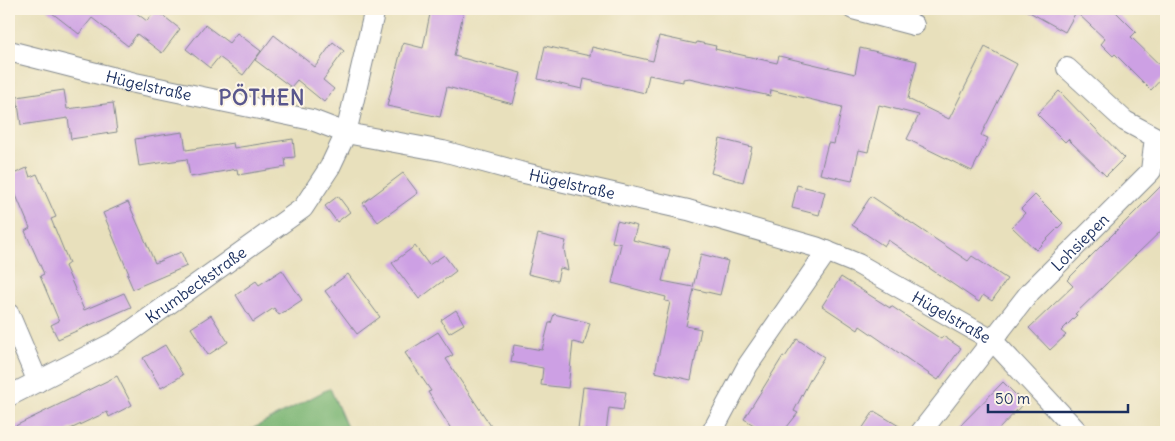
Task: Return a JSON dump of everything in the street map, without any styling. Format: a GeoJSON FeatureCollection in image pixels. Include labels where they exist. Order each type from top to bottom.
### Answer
{"type":"FeatureCollection","features":[{"type":"Feature","properties":{"kind":"street","name":"Krumbeckstraße"},"geometry":{"type":"LineString","coordinates":[[9,396],[117,341],[303,208],[330,168],[346,133],[374,9]]}},
{"type":"Feature","properties":{"kind":"street"},"geometry":{"type":"LineString","coordinates":[[852,9],[914,25]]}},
{"type":"Feature","properties":{"kind":"street","name":"Hügelstraße"},"geometry":{"type":"LineString","coordinates":[[9,51],[135,83],[312,120],[346,133],[443,151],[520,172],[688,210],[827,251],[858,264],[992,340],[1078,432]]}},
{"type":"Feature","properties":{"kind":"street","name":"Lohsiepen"},"geometry":{"type":"LineString","coordinates":[[921,432],[1030,292],[1151,171],[1155,137],[1125,121],[1067,68]]}},
{"type":"Feature","properties":{"kind":"street"},"geometry":{"type":"LineString","coordinates":[[712,432],[748,365],[827,251]]}},
{"type":"Feature","properties":{"kind":"street"},"geometry":{"type":"LineString","coordinates":[[9,314],[38,382]]}},
{"type":"Feature","properties":{"kind":"green space"},"geometry":{"type":"Polygon","coordinates":[[[330,388],[349,432],[246,432],[330,388]]]}},
{"type":"Feature","properties":{"kind":"building"},"geometry":{"type":"Polygon","coordinates":[[[47,9],[131,9],[147,21],[156,10],[180,29],[162,53],[137,34],[128,46],[92,18],[79,34],[47,9]]]}},
{"type":"Feature","properties":{"kind":"building"},"geometry":{"type":"Polygon","coordinates":[[[431,9],[464,9],[454,56],[521,73],[513,104],[447,87],[440,117],[387,106],[403,43],[423,48],[431,9]]]}},
{"type":"Feature","properties":{"kind":"building"},"geometry":{"type":"Polygon","coordinates":[[[1024,9],[1113,9],[1136,32],[1131,37],[1166,71],[1166,74],[1151,90],[1115,54],[1113,56],[1101,44],[1105,39],[1076,12],[1065,32],[1024,9]]]}},
{"type":"Feature","properties":{"kind":"building"},"geometry":{"type":"Polygon","coordinates":[[[205,25],[229,43],[237,33],[261,51],[243,75],[219,57],[210,68],[186,49],[205,25]]]}},
{"type":"Feature","properties":{"kind":"building"},"geometry":{"type":"Polygon","coordinates":[[[274,35],[315,67],[333,42],[344,51],[323,80],[334,89],[324,102],[297,80],[291,87],[255,60],[274,35]]]}},
{"type":"Feature","properties":{"kind":"building"},"geometry":{"type":"Polygon","coordinates":[[[659,36],[716,46],[715,49],[777,63],[779,56],[855,74],[860,48],[917,61],[908,99],[949,119],[985,47],[1017,64],[981,135],[988,138],[972,171],[907,139],[919,115],[879,105],[868,152],[859,150],[852,181],[820,174],[828,143],[834,144],[842,107],[771,90],[770,96],[689,78],[683,79],[683,82],[649,75],[645,93],[584,79],[582,89],[538,79],[545,46],[590,56],[592,47],[653,61],[659,36]]]}},
{"type":"Feature","properties":{"kind":"building"},"geometry":{"type":"Polygon","coordinates":[[[64,90],[67,109],[113,103],[117,132],[71,139],[68,118],[21,125],[17,97],[64,90]]]}},
{"type":"Feature","properties":{"kind":"building"},"geometry":{"type":"Polygon","coordinates":[[[1059,91],[1124,158],[1106,176],[1068,139],[1065,142],[1037,114],[1059,91]]]}},
{"type":"Feature","properties":{"kind":"building"},"geometry":{"type":"Polygon","coordinates":[[[183,132],[186,150],[233,143],[234,148],[293,139],[295,157],[285,158],[286,167],[238,175],[237,169],[190,177],[187,159],[139,166],[135,139],[183,132]]]}},
{"type":"Feature","properties":{"kind":"building"},"geometry":{"type":"Polygon","coordinates":[[[720,139],[752,147],[743,182],[711,173],[720,139]]]}},
{"type":"Feature","properties":{"kind":"building"},"geometry":{"type":"Polygon","coordinates":[[[27,168],[30,177],[37,174],[56,217],[51,219],[69,263],[65,266],[84,310],[124,293],[131,307],[58,339],[51,325],[59,321],[40,276],[44,274],[25,231],[30,228],[9,179],[9,176],[27,168]]]}},
{"type":"Feature","properties":{"kind":"building"},"geometry":{"type":"Polygon","coordinates":[[[403,173],[418,193],[378,222],[363,203],[403,173]]]}},
{"type":"Feature","properties":{"kind":"building"},"geometry":{"type":"Polygon","coordinates":[[[1166,181],[1166,226],[1075,314],[1077,315],[1061,331],[1066,335],[1050,350],[1029,328],[1073,286],[1067,280],[1166,181]]]}},
{"type":"Feature","properties":{"kind":"building"},"geometry":{"type":"Polygon","coordinates":[[[797,185],[825,192],[819,215],[792,208],[797,185]]]}},
{"type":"Feature","properties":{"kind":"building"},"geometry":{"type":"Polygon","coordinates":[[[1035,195],[1063,223],[1036,250],[1012,227],[1025,213],[1021,209],[1035,195]]]}},
{"type":"Feature","properties":{"kind":"building"},"geometry":{"type":"Polygon","coordinates":[[[338,196],[350,212],[337,222],[325,206],[338,196]]]}},
{"type":"Feature","properties":{"kind":"building"},"geometry":{"type":"Polygon","coordinates":[[[871,196],[968,261],[972,256],[1007,279],[992,301],[983,295],[979,302],[888,240],[884,246],[852,225],[871,196]]]}},
{"type":"Feature","properties":{"kind":"building"},"geometry":{"type":"Polygon","coordinates":[[[128,202],[155,263],[181,252],[187,266],[133,289],[127,275],[129,274],[103,213],[128,202]]]}},
{"type":"Feature","properties":{"kind":"building"},"geometry":{"type":"Polygon","coordinates":[[[617,221],[637,226],[633,240],[670,249],[662,281],[693,287],[701,254],[728,261],[720,295],[694,289],[686,326],[701,329],[691,380],[655,372],[670,302],[665,301],[666,297],[612,283],[621,244],[612,242],[617,221]]]}},
{"type":"Feature","properties":{"kind":"building"},"geometry":{"type":"Polygon","coordinates":[[[538,234],[566,241],[564,249],[568,270],[560,268],[557,281],[528,274],[538,234]]]}},
{"type":"Feature","properties":{"kind":"building"},"geometry":{"type":"Polygon","coordinates":[[[415,246],[429,265],[444,255],[456,271],[419,299],[392,263],[415,246]]]}},
{"type":"Feature","properties":{"kind":"building"},"geometry":{"type":"Polygon","coordinates":[[[282,270],[302,300],[279,315],[274,308],[253,322],[236,295],[256,281],[259,285],[282,270]]]}},
{"type":"Feature","properties":{"kind":"building"},"geometry":{"type":"Polygon","coordinates":[[[348,274],[380,317],[357,334],[325,291],[348,274]]]}},
{"type":"Feature","properties":{"kind":"building"},"geometry":{"type":"Polygon","coordinates":[[[841,277],[890,308],[891,306],[941,339],[943,336],[961,348],[938,380],[860,326],[858,330],[822,306],[841,277]]]}},
{"type":"Feature","properties":{"kind":"building"},"geometry":{"type":"Polygon","coordinates":[[[456,310],[464,324],[449,333],[441,320],[456,310]]]}},
{"type":"Feature","properties":{"kind":"building"},"geometry":{"type":"Polygon","coordinates":[[[554,314],[590,323],[584,345],[573,342],[568,388],[541,385],[543,368],[511,362],[514,345],[542,350],[549,323],[551,323],[554,314]]]}},
{"type":"Feature","properties":{"kind":"building"},"geometry":{"type":"Polygon","coordinates":[[[211,315],[228,342],[208,355],[191,328],[211,315]]]}},
{"type":"Feature","properties":{"kind":"building"},"geometry":{"type":"Polygon","coordinates":[[[438,332],[453,355],[446,359],[495,432],[453,432],[428,392],[431,391],[405,353],[438,332]]]}},
{"type":"Feature","properties":{"kind":"building"},"geometry":{"type":"Polygon","coordinates":[[[797,339],[824,357],[794,411],[798,413],[783,432],[765,432],[744,419],[783,356],[785,357],[797,339]]]}},
{"type":"Feature","properties":{"kind":"building"},"geometry":{"type":"Polygon","coordinates":[[[165,345],[183,375],[161,388],[143,358],[165,345]]]}},
{"type":"Feature","properties":{"kind":"building"},"geometry":{"type":"Polygon","coordinates":[[[117,376],[132,405],[109,417],[107,412],[64,432],[9,432],[9,429],[117,376]]]}},
{"type":"Feature","properties":{"kind":"building"},"geometry":{"type":"Polygon","coordinates":[[[1003,382],[1024,403],[996,432],[954,432],[1003,382]]]}},
{"type":"Feature","properties":{"kind":"building"},"geometry":{"type":"Polygon","coordinates":[[[583,387],[626,392],[623,410],[609,408],[606,432],[578,429],[583,387]]]}},
{"type":"Feature","properties":{"kind":"building"},"geometry":{"type":"Polygon","coordinates":[[[874,411],[909,432],[860,432],[874,411]]]}},
{"type":"Feature","properties":{"kind":"district","name":"PÖTHEN"},"geometry":{"type":"Point","coordinates":[262,97]}}]}
